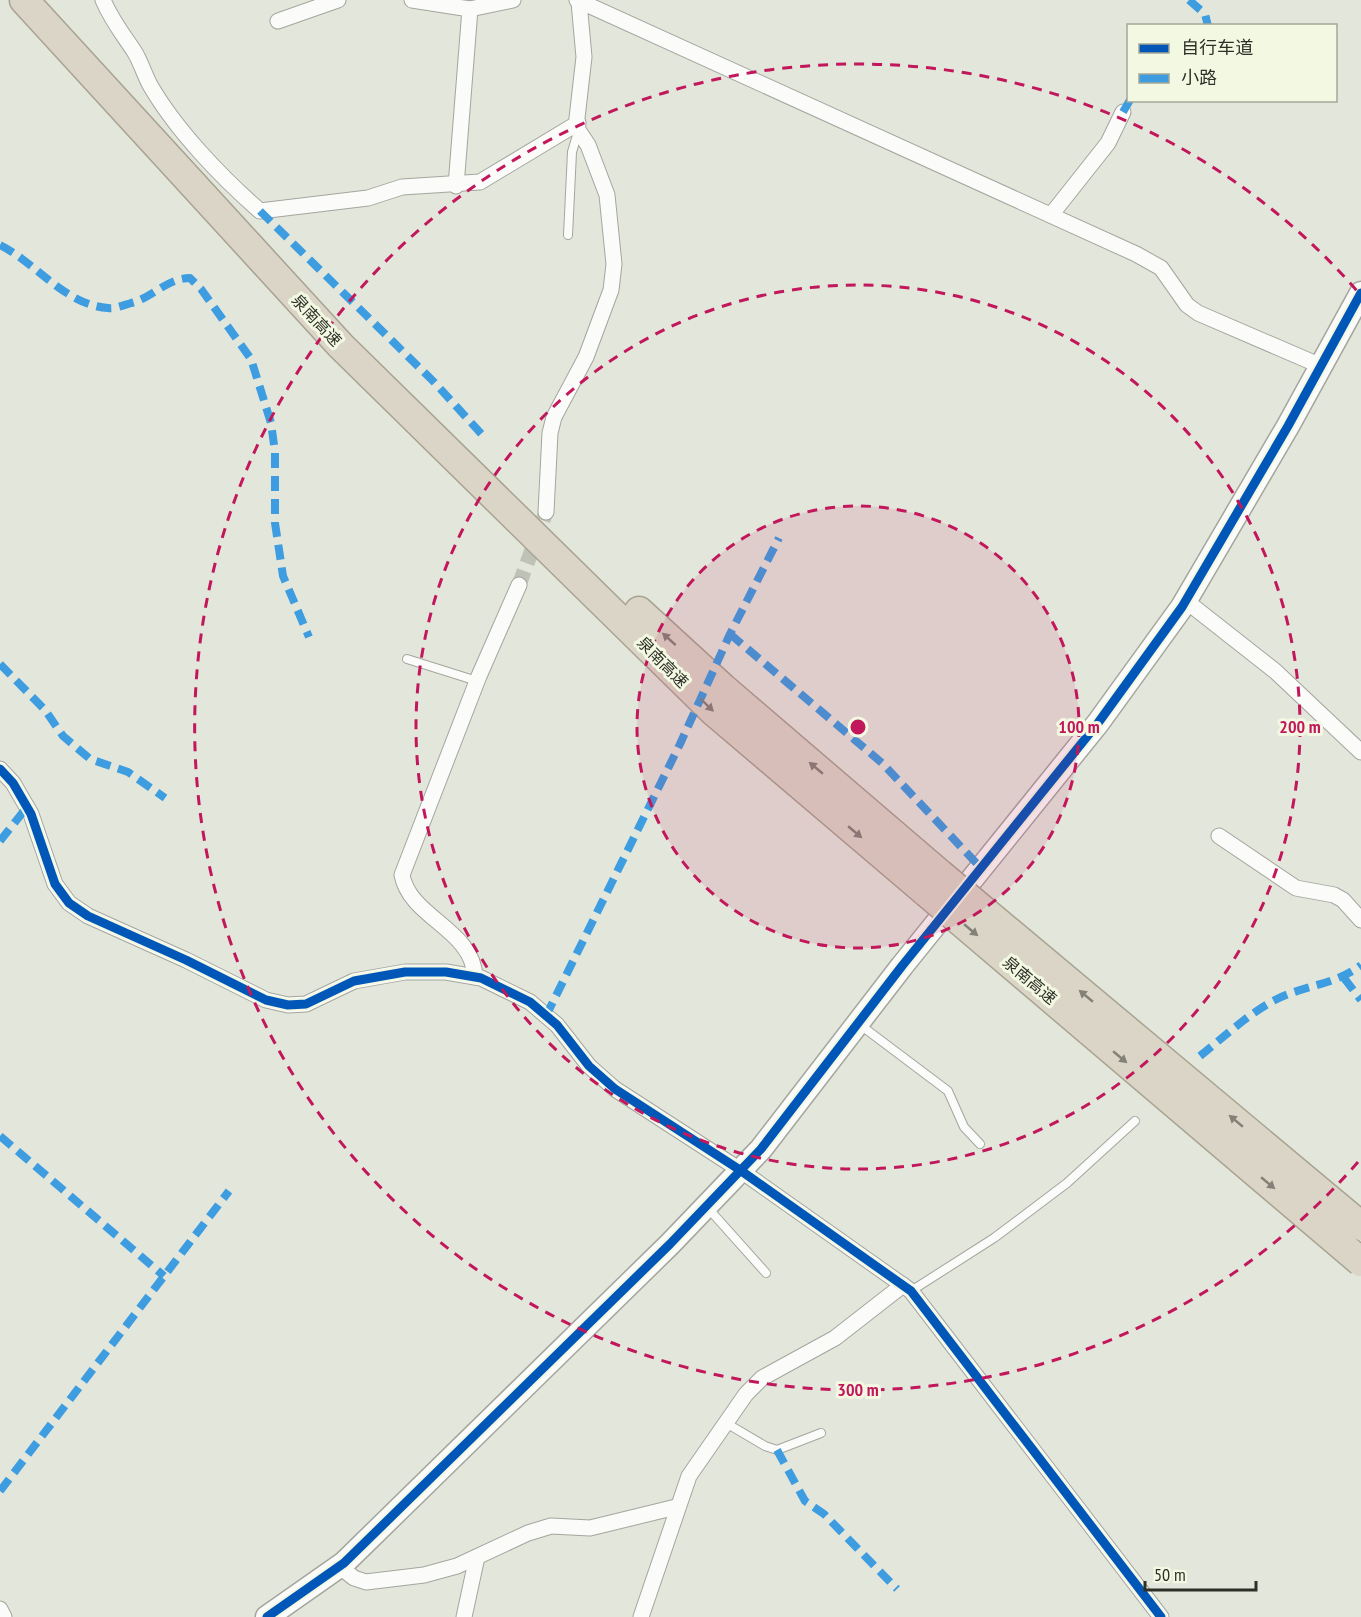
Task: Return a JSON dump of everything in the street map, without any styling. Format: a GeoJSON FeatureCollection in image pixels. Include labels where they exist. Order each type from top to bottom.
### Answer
{"type":"FeatureCollection","features":[{"type":"Feature","properties":{"kind":"highway","name":"泉南高速"},"geometry":{"type":"LineString","coordinates":[[24,0],[341,346],[713,711],[934,883],[1361,1226]]}},
{"type":"Feature","properties":{"kind":"highway","name":"泉南高速"},"geometry":{"type":"LineString","coordinates":[[48,0],[265,239],[522,504],[934,883],[1361,1262]]}},
{"type":"Feature","properties":{"kind":"street"},"geometry":{"type":"LineString","coordinates":[[103,0],[115,27],[135,53],[150,84],[176,123],[242,195],[260,210],[368,198],[402,188],[456,186],[480,182],[578,127]]}},
{"type":"Feature","properties":{"kind":"street"},"geometry":{"type":"LineString","coordinates":[[278,21],[338,0]]}},
{"type":"Feature","properties":{"kind":"street"},"geometry":{"type":"LineString","coordinates":[[412,0],[470,9],[513,0]]}},
{"type":"Feature","properties":{"kind":"street"},"geometry":{"type":"LineString","coordinates":[[546,512],[550,433],[554,417],[586,357],[611,290],[614,264],[607,195],[588,145],[578,127],[584,57],[578,1]]}},
{"type":"Feature","properties":{"kind":"street"},"geometry":{"type":"LineString","coordinates":[[578,1],[1051,215],[1161,268],[1187,305],[1198,313],[1320,366]]}},
{"type":"Feature","properties":{"kind":"street"},"geometry":{"type":"LineString","coordinates":[[456,186],[470,9]]}},
{"type":"Feature","properties":{"kind":"street"},"geometry":{"type":"LineString","coordinates":[[1051,215],[1108,143],[1123,112]]}},
{"type":"Feature","properties":{"kind":"street"},"geometry":{"type":"LineString","coordinates":[[267,1617],[339,1566],[706,1206],[761,1149],[858,1023],[1098,723],[1186,601],[1361,293]]}},
{"type":"Feature","properties":{"kind":"street"},"geometry":{"type":"LineString","coordinates":[[475,977],[471,957],[458,939],[405,888],[402,874],[477,681],[519,585]]}},
{"type":"Feature","properties":{"kind":"street"},"geometry":{"type":"LineString","coordinates":[[1186,601],[1267,664],[1361,752]]}},
{"type":"Feature","properties":{"kind":"street"},"geometry":{"type":"LineString","coordinates":[[0,769],[13,783],[31,814],[55,884],[69,903],[88,916],[186,960],[266,1000],[288,1005],[306,1004],[354,981],[405,972],[446,972],[475,977],[530,1002],[557,1025],[589,1066],[615,1089],[740,1170],[907,1288],[1161,1617]]}},
{"type":"Feature","properties":{"kind":"street"},"geometry":{"type":"LineString","coordinates":[[1219,836],[1296,888],[1334,895],[1343,900],[1361,920]]}},
{"type":"Feature","properties":{"kind":"street"},"geometry":{"type":"LineString","coordinates":[[641,1617],[668,1545],[676,1508],[689,1476],[726,1423],[762,1378],[835,1338],[907,1288]]}},
{"type":"Feature","properties":{"kind":"street"},"geometry":{"type":"LineString","coordinates":[[339,1566],[354,1578],[366,1582],[424,1575],[477,1557],[528,1533],[551,1526],[590,1528],[676,1508]]}},
{"type":"Feature","properties":{"kind":"street"},"geometry":{"type":"LineString","coordinates":[[464,1617],[477,1557]]}},
{"type":"Feature","properties":{"kind":"street"},"geometry":{"type":"LineString","coordinates":[[0,1610],[4,1617]]}},
{"type":"Feature","properties":{"kind":"lane"},"geometry":{"type":"LineString","coordinates":[[568,235],[572,152],[578,127]]}},
{"type":"Feature","properties":{"kind":"lane"},"geometry":{"type":"LineString","coordinates":[[407,659],[477,681]]}},
{"type":"Feature","properties":{"kind":"lane"},"geometry":{"type":"LineString","coordinates":[[858,1023],[948,1091],[964,1127],[980,1144]]}},
{"type":"Feature","properties":{"kind":"lane"},"geometry":{"type":"LineString","coordinates":[[907,1288],[1021,1218],[1067,1183],[1135,1121]]}},
{"type":"Feature","properties":{"kind":"lane"},"geometry":{"type":"LineString","coordinates":[[706,1206],[766,1273]]}},
{"type":"Feature","properties":{"kind":"lane"},"geometry":{"type":"LineString","coordinates":[[726,1423],[765,1446],[777,1450],[820,1433]]}},
{"type":"Feature","properties":{"kind":"tunnel"},"geometry":{"type":"LineString","coordinates":[[519,585],[546,512]]}},
{"type":"Feature","properties":{"kind":"marked path"},"geometry":{"type":"LineString","coordinates":[[1189,0],[1205,14],[1208,24]]}},
{"type":"Feature","properties":{"kind":"marked path"},"geometry":{"type":"LineString","coordinates":[[1123,112],[1129,102]]}},
{"type":"Feature","properties":{"kind":"marked path"},"geometry":{"type":"LineString","coordinates":[[260,211],[434,382],[486,439]]}},
{"type":"Feature","properties":{"kind":"marked path"},"geometry":{"type":"LineString","coordinates":[[0,245],[64,291],[92,305],[120,307],[182,279],[190,278],[201,289],[251,359],[271,423],[275,452],[275,523],[283,576],[309,637]]}},
{"type":"Feature","properties":{"kind":"marked path"},"geometry":{"type":"LineString","coordinates":[[546,1016],[680,744],[730,634],[779,538]]}},
{"type":"Feature","properties":{"kind":"marked path"},"geometry":{"type":"LineString","coordinates":[[730,634],[882,763],[981,868]]}},
{"type":"Feature","properties":{"kind":"marked path"},"geometry":{"type":"LineString","coordinates":[[0,664],[45,710],[63,736],[90,759],[128,772],[165,798]]}},
{"type":"Feature","properties":{"kind":"marked path"},"geometry":{"type":"LineString","coordinates":[[0,841],[27,807]]}},
{"type":"Feature","properties":{"kind":"marked path"},"geometry":{"type":"LineString","coordinates":[[1200,1056],[1246,1019],[1275,1000],[1341,977],[1361,965]]}},
{"type":"Feature","properties":{"kind":"marked path"},"geometry":{"type":"LineString","coordinates":[[1344,978],[1361,1000]]}},
{"type":"Feature","properties":{"kind":"marked path"},"geometry":{"type":"LineString","coordinates":[[0,1136],[164,1276]]}},
{"type":"Feature","properties":{"kind":"marked path"},"geometry":{"type":"LineString","coordinates":[[0,1491],[229,1191]]}},
{"type":"Feature","properties":{"kind":"marked path"},"geometry":{"type":"LineString","coordinates":[[777,1450],[805,1501],[824,1514],[897,1589]]}},
{"type":"Feature","properties":{"kind":"cycle path"},"geometry":{"type":"LineString","coordinates":[[267,1617],[344,1563],[670,1244],[761,1149],[902,966],[1098,723],[1182,607],[1288,426],[1361,293]]}},
{"type":"Feature","properties":{"kind":"cycle path"},"geometry":{"type":"LineString","coordinates":[[0,769],[13,783],[31,814],[55,884],[69,903],[88,916],[186,960],[266,1000],[288,1005],[306,1004],[354,981],[405,972],[446,972],[481,978],[530,1002],[557,1025],[589,1066],[615,1089],[740,1170],[911,1291],[1161,1617]]}}]}
